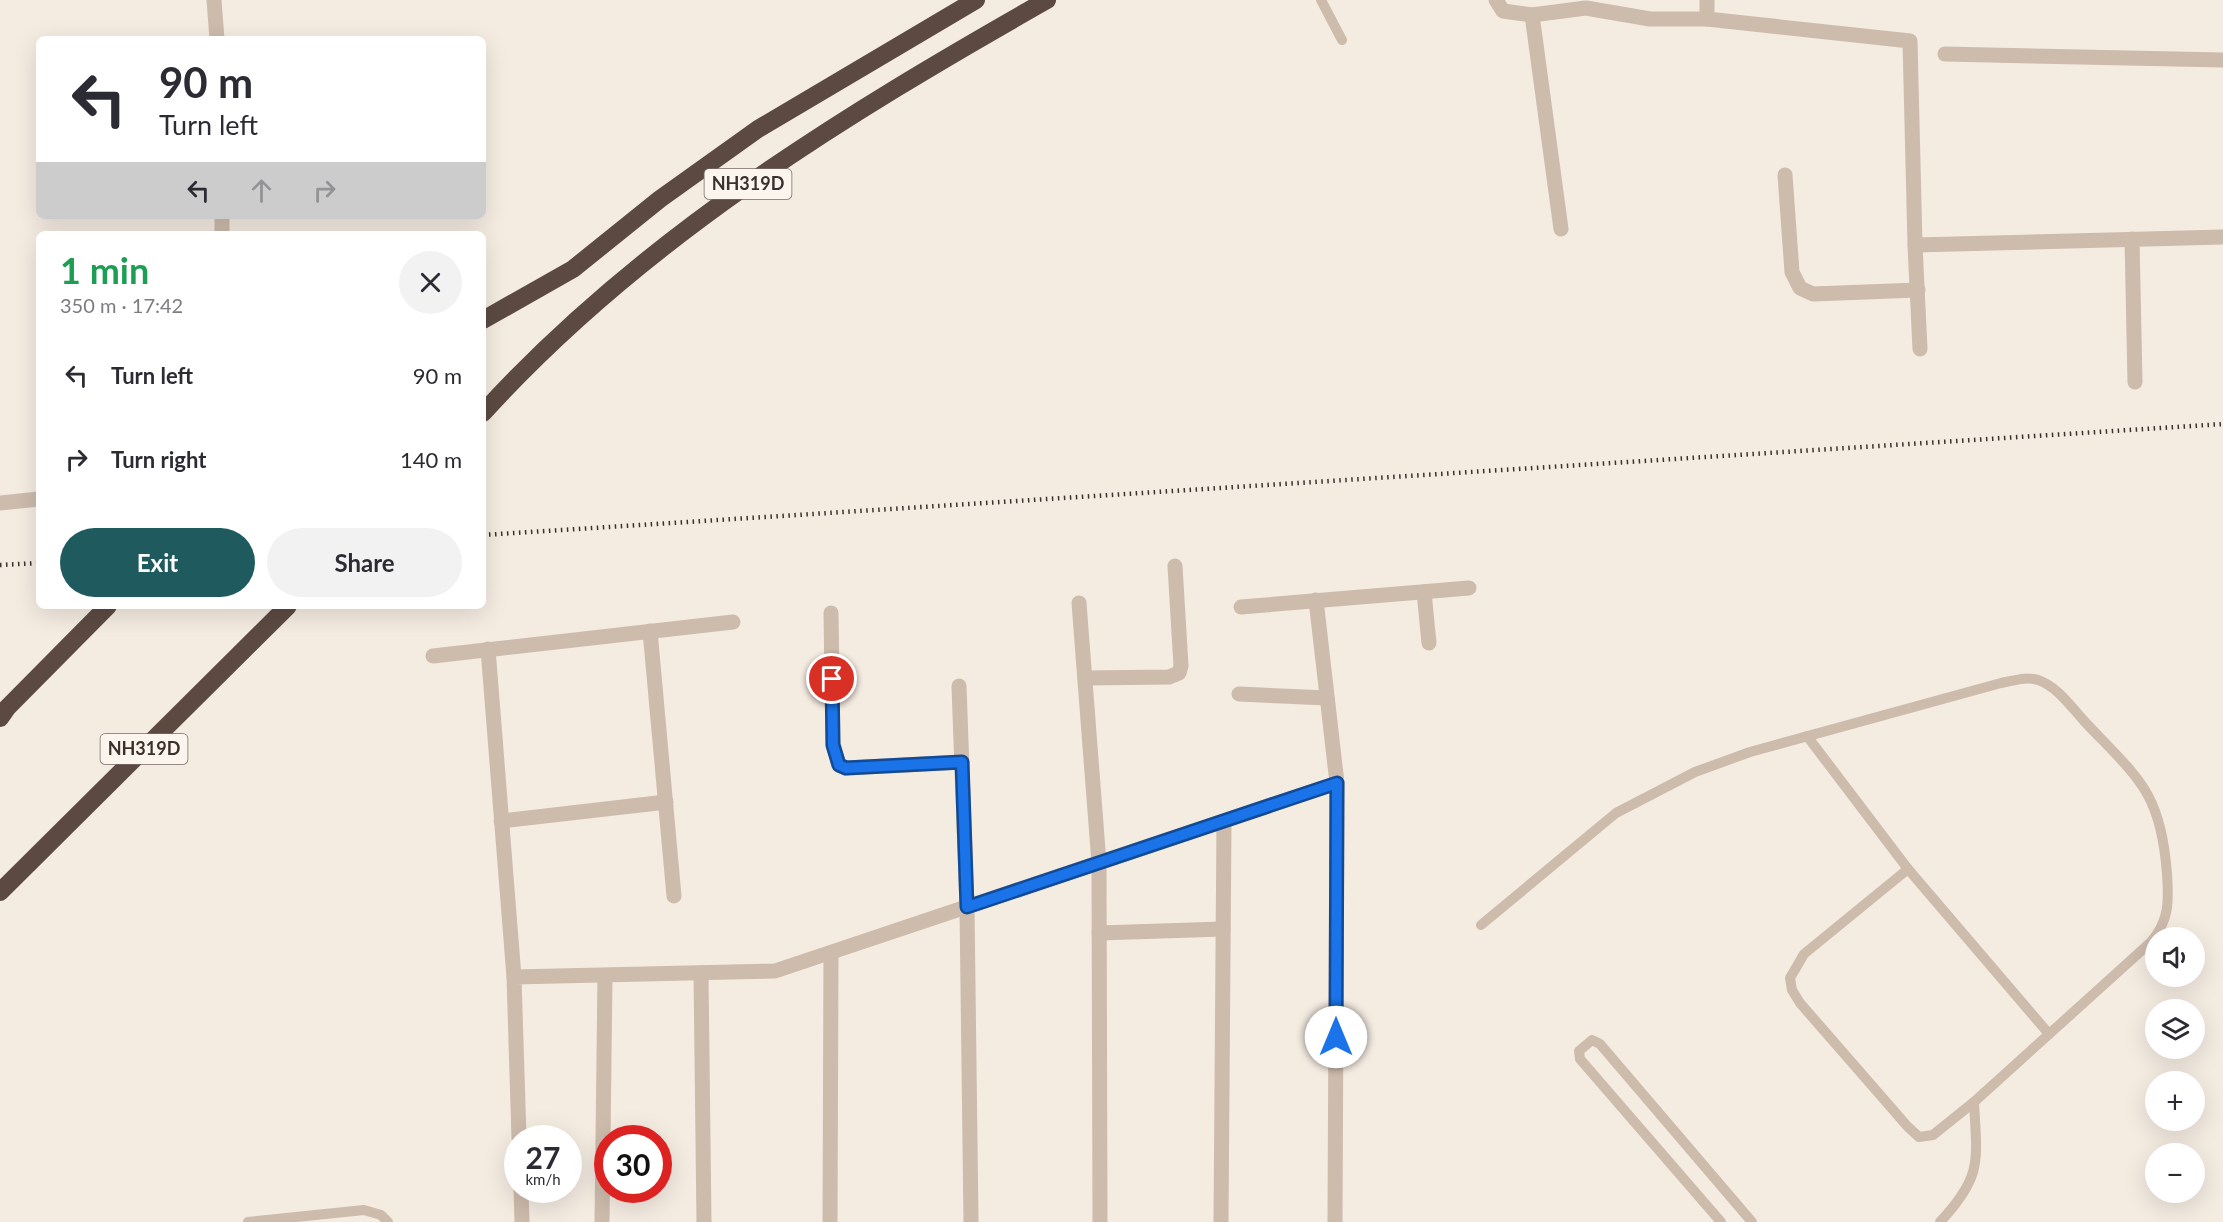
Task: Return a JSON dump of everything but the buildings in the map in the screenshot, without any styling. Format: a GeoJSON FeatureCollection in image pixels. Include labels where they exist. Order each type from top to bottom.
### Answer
{"type":"FeatureCollection","features":[{"type":"Feature","properties":{"kind":"highway","name":"NH319D"},"geometry":{"type":"LineString","coordinates":[[486,318],[573,269],[660,199],[758,129],[976,0]]}},
{"type":"Feature","properties":{"kind":"highway","name":"NH319D"},"geometry":{"type":"LineString","coordinates":[[486,410],[524,368],[599,299],[702,216],[796,152],[939,61],[1047,0]]}},
{"type":"Feature","properties":{"kind":"highway"},"geometry":{"type":"LineString","coordinates":[[4,713],[105,609]]}},
{"type":"Feature","properties":{"kind":"highway","name":"NH319D"},"geometry":{"type":"LineString","coordinates":[[0,892],[285,609]]}},
{"type":"Feature","properties":{"kind":"street"},"geometry":{"type":"LineString","coordinates":[[213,0],[217,36]]}},
{"type":"Feature","properties":{"kind":"street"},"geometry":{"type":"LineString","coordinates":[[1496,0],[1503,11],[1532,15],[1586,8],[1650,19],[1707,19],[1910,41],[1920,349]]}},
{"type":"Feature","properties":{"kind":"street"},"geometry":{"type":"LineString","coordinates":[[1707,0],[1707,19]]}},
{"type":"Feature","properties":{"kind":"street"},"geometry":{"type":"LineString","coordinates":[[1532,15],[1561,229]]}},
{"type":"Feature","properties":{"kind":"street"},"geometry":{"type":"LineString","coordinates":[[1945,54],[2223,60]]}},
{"type":"Feature","properties":{"kind":"street"},"geometry":{"type":"LineString","coordinates":[[1785,176],[1792,272],[1800,288],[1814,294],[1917,290]]}},
{"type":"Feature","properties":{"kind":"street"},"geometry":{"type":"LineString","coordinates":[[1916,245],[2223,237]]}},
{"type":"Feature","properties":{"kind":"street"},"geometry":{"type":"LineString","coordinates":[[2132,239],[2135,382]]}},
{"type":"Feature","properties":{"kind":"street"},"geometry":{"type":"LineString","coordinates":[[0,503],[36,499]]}},
{"type":"Feature","properties":{"kind":"street"},"geometry":{"type":"LineString","coordinates":[[1085,678],[1169,677],[1179,673],[1181,666],[1175,566]]}},
{"type":"Feature","properties":{"kind":"street"},"geometry":{"type":"LineString","coordinates":[[1240,608],[1468,588]]}},
{"type":"Feature","properties":{"kind":"street"},"geometry":{"type":"LineString","coordinates":[[1424,592],[1429,643]]}},
{"type":"Feature","properties":{"kind":"street"},"geometry":{"type":"LineString","coordinates":[[1316,600],[1337,783],[1335,1222]]}},
{"type":"Feature","properties":{"kind":"street"},"geometry":{"type":"LineString","coordinates":[[1079,603],[1099,863],[1100,1222]]}},
{"type":"Feature","properties":{"kind":"street"},"geometry":{"type":"LineString","coordinates":[[831,612],[833,745],[836,761],[846,768],[962,762]]}},
{"type":"Feature","properties":{"kind":"street"},"geometry":{"type":"LineString","coordinates":[[433,656],[733,622]]}},
{"type":"Feature","properties":{"kind":"street"},"geometry":{"type":"LineString","coordinates":[[650,632],[674,896]]}},
{"type":"Feature","properties":{"kind":"street"},"geometry":{"type":"LineString","coordinates":[[488,650],[514,977],[519,1125]]}},
{"type":"Feature","properties":{"kind":"street"},"geometry":{"type":"LineString","coordinates":[[959,686],[967,907],[971,1222]]}},
{"type":"Feature","properties":{"kind":"street"},"geometry":{"type":"LineString","coordinates":[[1239,694],[1327,698]]}},
{"type":"Feature","properties":{"kind":"street"},"geometry":{"type":"LineString","coordinates":[[514,977],[775,971],[1337,783]]}},
{"type":"Feature","properties":{"kind":"street"},"geometry":{"type":"LineString","coordinates":[[501,821],[666,802]]}},
{"type":"Feature","properties":{"kind":"street"},"geometry":{"type":"LineString","coordinates":[[1221,1222],[1224,821]]}},
{"type":"Feature","properties":{"kind":"street"},"geometry":{"type":"LineString","coordinates":[[1099,933],[1223,929]]}},
{"type":"Feature","properties":{"kind":"street"},"geometry":{"type":"LineString","coordinates":[[830,1222],[831,952]]}},
{"type":"Feature","properties":{"kind":"street"},"geometry":{"type":"LineString","coordinates":[[701,973],[704,1222]]}},
{"type":"Feature","properties":{"kind":"street"},"geometry":{"type":"LineString","coordinates":[[602,1222],[605,976]]}},
{"type":"Feature","properties":{"kind":"street"},"geometry":{"type":"LineString","coordinates":[[521,1203],[522,1222]]}},
{"type":"Feature","properties":{"kind":"lane"},"geometry":{"type":"LineString","coordinates":[[1321,0],[1342,40]]}},
{"type":"Feature","properties":{"kind":"lane"},"geometry":{"type":"LineString","coordinates":[[1481,925],[1616,813],[1695,771],[1807,736],[2001,683],[2031,678],[2047,684],[2141,782],[2154,805],[2163,831],[2169,898],[2167,917],[2162,929],[2151,942],[1974,1102],[1933,1135],[1919,1137],[1800,1003],[1792,990],[1790,978],[1804,954],[1908,869]]}},
{"type":"Feature","properties":{"kind":"lane"},"geometry":{"type":"LineString","coordinates":[[1807,736],[1908,869],[2049,1034]]}},
{"type":"Feature","properties":{"kind":"lane"},"geometry":{"type":"LineString","coordinates":[[1721,1222],[1580,1059],[1579,1051],[1585,1044],[1595,1041],[1603,1047],[1752,1222]]}},
{"type":"Feature","properties":{"kind":"lane"},"geometry":{"type":"LineString","coordinates":[[1940,1222],[1953,1208],[1975,1173],[1977,1157],[1974,1102]]}},
{"type":"Feature","properties":{"kind":"lane"},"geometry":{"type":"LineString","coordinates":[[248,1222],[364,1210],[381,1215],[388,1222]]}},
{"type":"Feature","properties":{"kind":"railway"},"geometry":{"type":"LineString","coordinates":[[486,535],[2223,424]]}},
{"type":"Feature","properties":{"kind":"railway"},"geometry":{"type":"LineString","coordinates":[[0,565],[36,563]]}},
{"type":"Feature","properties":{"kind":"route"},"geometry":{"type":"LineString","coordinates":[[832,679],[833,745],[834,755],[839,765],[846,768],[962,762],[967,907],[1337,783],[1336,1037]]}}]}
